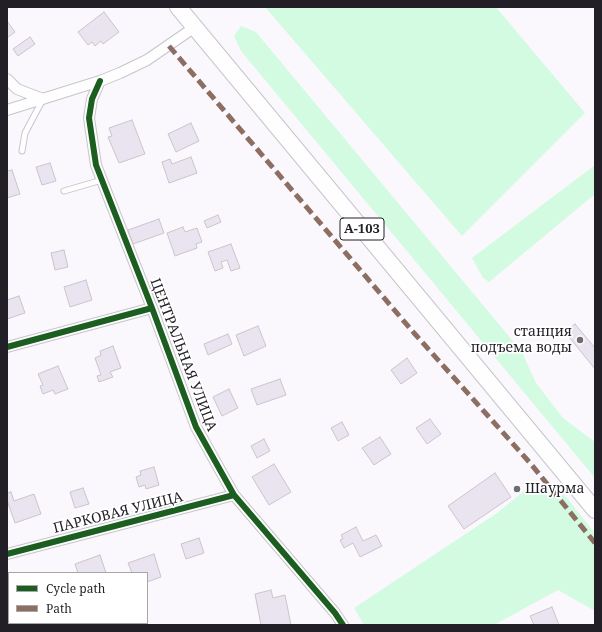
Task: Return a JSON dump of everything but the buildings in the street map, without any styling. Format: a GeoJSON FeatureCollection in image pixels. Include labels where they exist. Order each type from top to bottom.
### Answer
{"type":"FeatureCollection","features":[{"type":"Feature","properties":{"kind":"main road","name":"А-103"},"geometry":{"type":"LineString","coordinates":[[178,7],[595,510]]}},
{"type":"Feature","properties":{"kind":"street"},"geometry":{"type":"LineString","coordinates":[[7,110],[100,81],[147,60],[195,27]]}},
{"type":"Feature","properties":{"kind":"street"},"geometry":{"type":"LineString","coordinates":[[7,79],[17,89],[43,99]]}},
{"type":"Feature","properties":{"kind":"street","name":"ЦЕНТРАЛЬНАЯ УЛИЦА"},"geometry":{"type":"LineString","coordinates":[[100,81],[92,98],[89,118],[96,165],[152,308],[196,427],[234,496],[335,613],[343,625]]}},
{"type":"Feature","properties":{"kind":"street"},"geometry":{"type":"LineString","coordinates":[[7,347],[152,308]]}},
{"type":"Feature","properties":{"kind":"street","name":"ПАРКОВАЯ УЛИЦА"},"geometry":{"type":"LineString","coordinates":[[7,554],[234,496]]}},
{"type":"Feature","properties":{"kind":"lane"},"geometry":{"type":"LineString","coordinates":[[22,151],[26,133],[43,99]]}},
{"type":"Feature","properties":{"kind":"lane"},"geometry":{"type":"LineString","coordinates":[[64,191],[102,180]]}},
{"type":"Feature","properties":{"kind":"green space"},"geometry":{"type":"Polygon","coordinates":[[[265,7],[496,7],[585,113],[462,236],[265,7]]]}},
{"type":"Feature","properties":{"kind":"green space"},"geometry":{"type":"Polygon","coordinates":[[[241,26],[256,32],[522,352],[536,383],[563,418],[595,442],[595,478],[241,51],[234,36],[241,26]]]}},
{"type":"Feature","properties":{"kind":"green space"},"geometry":{"type":"Polygon","coordinates":[[[595,165],[595,194],[489,282],[483,278],[472,258],[595,165]]]}},
{"type":"Feature","properties":{"kind":"green space"},"geometry":{"type":"Polygon","coordinates":[[[548,484],[562,492],[595,533],[595,611],[558,590],[494,625],[364,625],[354,608],[497,513],[529,487],[548,484]]]}},
{"type":"Feature","properties":{"kind":"marked path"},"geometry":{"type":"LineString","coordinates":[[169,46],[414,333],[531,464],[595,543]]}},
{"type":"Feature","properties":{"kind":"cycle path"},"geometry":{"type":"LineString","coordinates":[[100,81],[92,99],[89,118],[96,165],[152,308],[196,427],[234,495],[335,613],[343,625]]}},
{"type":"Feature","properties":{"kind":"cycle path"},"geometry":{"type":"LineString","coordinates":[[7,347],[152,308]]}},
{"type":"Feature","properties":{"kind":"cycle path"},"geometry":{"type":"LineString","coordinates":[[7,554],[234,495]]}},
{"type":"Feature","properties":{"kind":"place","name":"станция подъема воды"},"geometry":{"type":"Point","coordinates":[580,340]}},
{"type":"Feature","properties":{"kind":"place","name":"Шаурма"},"geometry":{"type":"Point","coordinates":[517,489]}}]}
